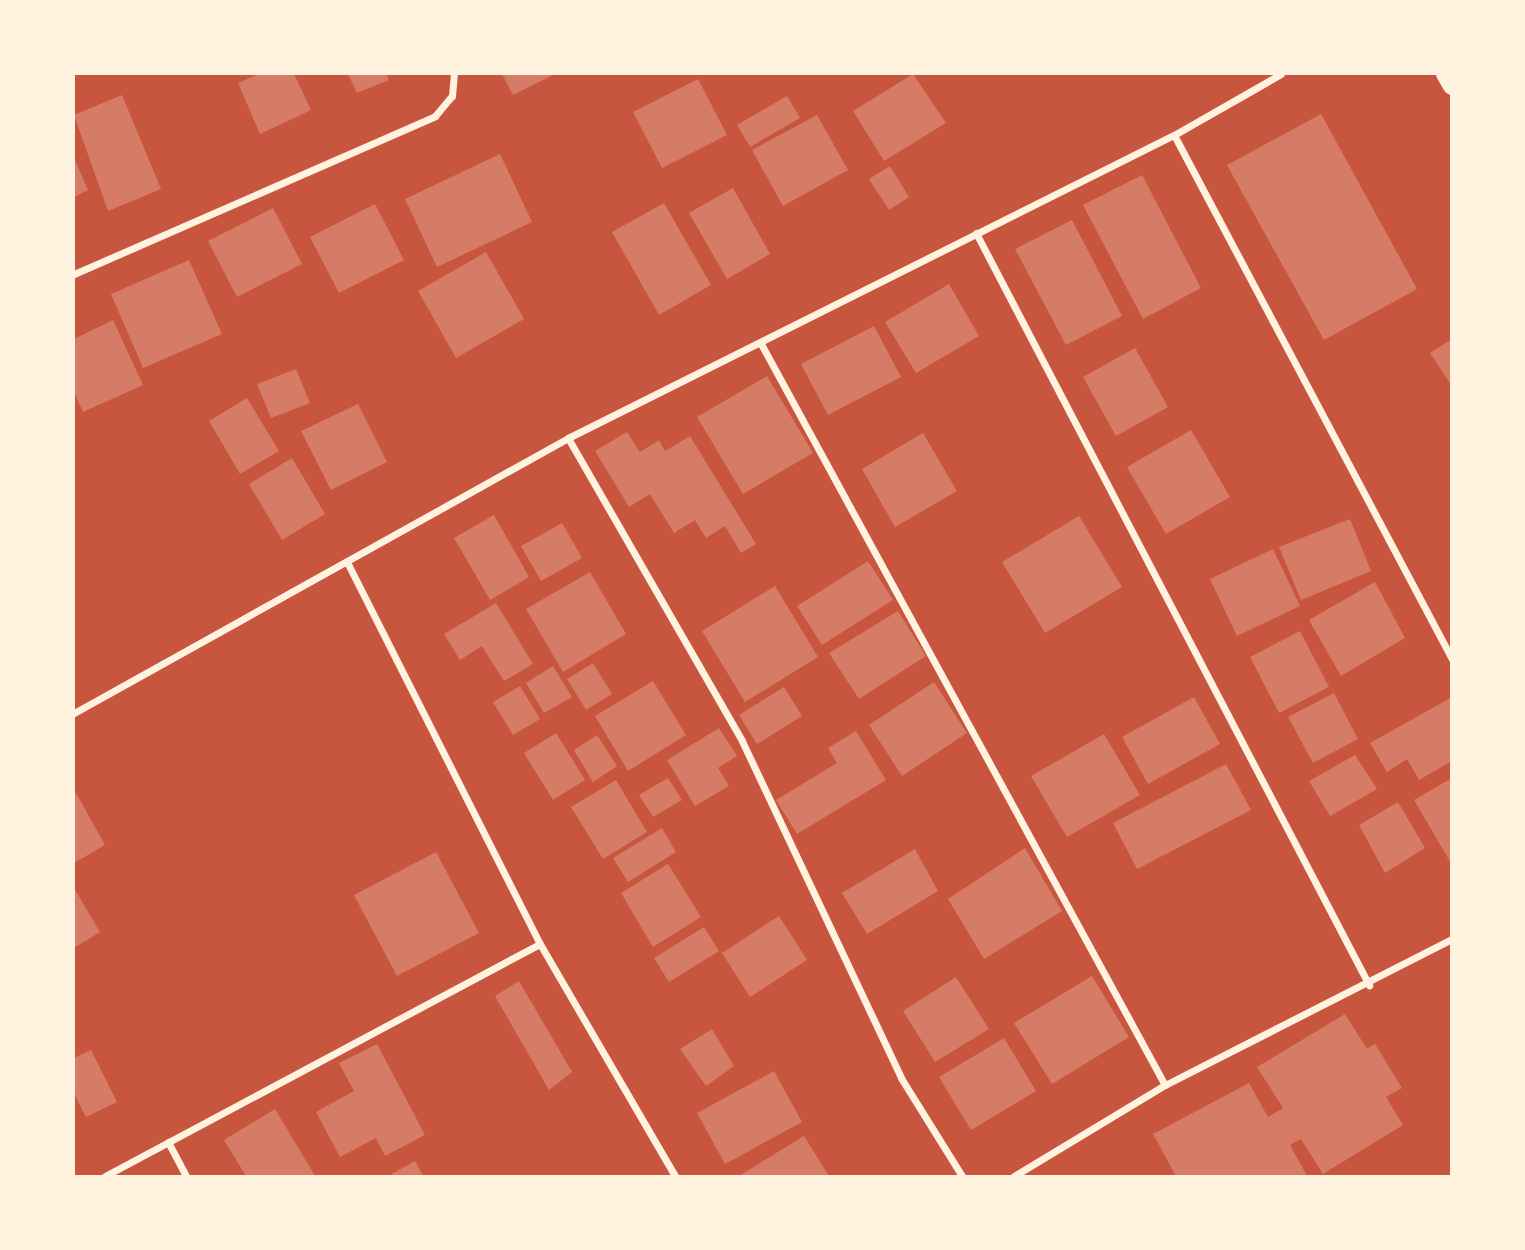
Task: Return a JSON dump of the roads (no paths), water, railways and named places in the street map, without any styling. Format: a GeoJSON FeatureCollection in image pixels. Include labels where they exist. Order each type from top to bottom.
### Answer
{"type":"FeatureCollection","features":[{"type":"Feature","properties":{"kind":"main road"},"geometry":{"type":"LineString","coordinates":[[1445,74],[1451,86]]}},
{"type":"Feature","properties":{"kind":"street"},"geometry":{"type":"LineString","coordinates":[[74,274],[435,116],[452,96],[454,74]]}},
{"type":"Feature","properties":{"kind":"street"},"geometry":{"type":"LineString","coordinates":[[74,713],[568,438],[1174,135],[1281,74]]}},
{"type":"Feature","properties":{"kind":"street"},"geometry":{"type":"LineString","coordinates":[[1174,135],[1451,659]]}},
{"type":"Feature","properties":{"kind":"street"},"geometry":{"type":"LineString","coordinates":[[976,233],[1369,985]]}},
{"type":"Feature","properties":{"kind":"street"},"geometry":{"type":"LineString","coordinates":[[760,342],[1165,1085]]}},
{"type":"Feature","properties":{"kind":"street"},"geometry":{"type":"LineString","coordinates":[[568,438],[742,741],[901,1078],[962,1177]]}},
{"type":"Feature","properties":{"kind":"street"},"geometry":{"type":"LineString","coordinates":[[347,562],[540,944],[675,1177]]}},
{"type":"Feature","properties":{"kind":"street"},"geometry":{"type":"LineString","coordinates":[[1014,1177],[1165,1085],[1369,985],[1451,939]]}},
{"type":"Feature","properties":{"kind":"street"},"geometry":{"type":"LineString","coordinates":[[105,1177],[540,944]]}},
{"type":"Feature","properties":{"kind":"street"},"geometry":{"type":"LineString","coordinates":[[167,1142],[186,1177]]}}]}
